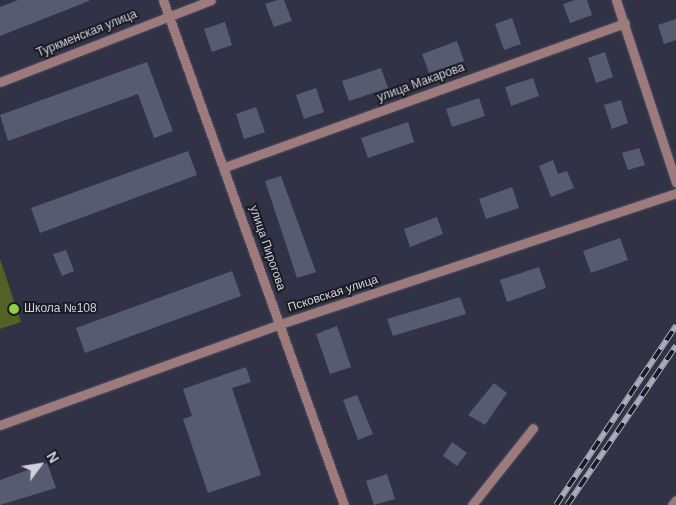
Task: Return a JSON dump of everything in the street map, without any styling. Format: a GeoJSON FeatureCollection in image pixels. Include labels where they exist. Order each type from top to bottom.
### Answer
{"type":"FeatureCollection","features":[{"type":"Feature","properties":{"kind":"street","name":"улица Пирогова"},"geometry":{"type":"LineString","coordinates":[[163,0],[225,167],[344,505]]}},
{"type":"Feature","properties":{"kind":"street","name":"Туркменская улица"},"geometry":{"type":"LineString","coordinates":[[0,82],[211,0]]}},
{"type":"Feature","properties":{"kind":"street"},"geometry":{"type":"LineString","coordinates":[[616,0],[676,182]]}},
{"type":"Feature","properties":{"kind":"street","name":"улица Макарова"},"geometry":{"type":"LineString","coordinates":[[225,167],[625,23]]}},
{"type":"Feature","properties":{"kind":"street","name":"Псковская улица"},"geometry":{"type":"LineString","coordinates":[[0,425],[280,324],[676,193]]}},
{"type":"Feature","properties":{"kind":"street"},"geometry":{"type":"LineString","coordinates":[[472,505],[533,428]]}},
{"type":"Feature","properties":{"kind":"street"},"geometry":{"type":"LineString","coordinates":[[672,505],[676,500]]}},
{"type":"Feature","properties":{"kind":"green space"},"geometry":{"type":"Polygon","coordinates":[[[0,259],[21,322],[0,329],[0,259]]]}},
{"type":"Feature","properties":{"kind":"building"},"geometry":{"type":"Polygon","coordinates":[[[18,0],[89,1],[0,36],[0,7],[18,0]]]}},
{"type":"Feature","properties":{"kind":"building"},"geometry":{"type":"Polygon","coordinates":[[[284,0],[292,21],[274,27],[265,4],[284,0]]]}},
{"type":"Feature","properties":{"kind":"building"},"geometry":{"type":"Polygon","coordinates":[[[575,0],[587,0],[592,15],[570,23],[563,4],[575,0]]]}},
{"type":"Feature","properties":{"kind":"building"},"geometry":{"type":"Polygon","coordinates":[[[512,18],[521,44],[504,50],[495,24],[512,18]]]}},
{"type":"Feature","properties":{"kind":"building"},"geometry":{"type":"Polygon","coordinates":[[[676,19],[676,40],[664,44],[658,25],[676,19]]]}},
{"type":"Feature","properties":{"kind":"building"},"geometry":{"type":"Polygon","coordinates":[[[225,22],[232,45],[212,52],[204,29],[225,22]]]}},
{"type":"Feature","properties":{"kind":"building"},"geometry":{"type":"Polygon","coordinates":[[[457,41],[464,61],[429,73],[422,54],[457,41]]]}},
{"type":"Feature","properties":{"kind":"building"},"geometry":{"type":"Polygon","coordinates":[[[605,52],[613,77],[596,83],[588,58],[605,52]]]}},
{"type":"Feature","properties":{"kind":"building"},"geometry":{"type":"Polygon","coordinates":[[[147,62],[173,131],[154,138],[138,94],[8,141],[0,115],[147,62]]]}},
{"type":"Feature","properties":{"kind":"building"},"geometry":{"type":"Polygon","coordinates":[[[381,68],[388,88],[349,101],[342,81],[381,68]]]}},
{"type":"Feature","properties":{"kind":"building"},"geometry":{"type":"Polygon","coordinates":[[[533,78],[539,96],[511,106],[505,87],[533,78]]]}},
{"type":"Feature","properties":{"kind":"building"},"geometry":{"type":"Polygon","coordinates":[[[316,88],[324,112],[304,119],[296,95],[316,88]]]}},
{"type":"Feature","properties":{"kind":"building"},"geometry":{"type":"Polygon","coordinates":[[[479,98],[485,116],[452,127],[446,109],[479,98]]]}},
{"type":"Feature","properties":{"kind":"building"},"geometry":{"type":"Polygon","coordinates":[[[621,100],[628,123],[612,129],[604,105],[621,100]]]}},
{"type":"Feature","properties":{"kind":"building"},"geometry":{"type":"Polygon","coordinates":[[[256,107],[265,132],[244,139],[236,114],[256,107]]]}},
{"type":"Feature","properties":{"kind":"building"},"geometry":{"type":"Polygon","coordinates":[[[408,122],[414,142],[368,158],[361,138],[408,122]]]}},
{"type":"Feature","properties":{"kind":"building"},"geometry":{"type":"Polygon","coordinates":[[[639,148],[645,165],[628,170],[622,153],[639,148]]]}},
{"type":"Feature","properties":{"kind":"building"},"geometry":{"type":"Polygon","coordinates":[[[188,151],[197,175],[40,233],[31,208],[188,151]]]}},
{"type":"Feature","properties":{"kind":"building"},"geometry":{"type":"Polygon","coordinates":[[[553,160],[558,174],[567,171],[574,188],[551,197],[539,166],[553,160]]]}},
{"type":"Feature","properties":{"kind":"building"},"geometry":{"type":"Polygon","coordinates":[[[281,176],[316,272],[297,278],[265,181],[281,176]]]}},
{"type":"Feature","properties":{"kind":"building"},"geometry":{"type":"Polygon","coordinates":[[[512,187],[519,208],[486,219],[479,199],[512,187]]]}},
{"type":"Feature","properties":{"kind":"building"},"geometry":{"type":"Polygon","coordinates":[[[437,217],[443,234],[410,247],[404,229],[437,217]]]}},
{"type":"Feature","properties":{"kind":"building"},"geometry":{"type":"Polygon","coordinates":[[[620,238],[628,260],[591,273],[583,251],[620,238]]]}},
{"type":"Feature","properties":{"kind":"building"},"geometry":{"type":"Polygon","coordinates":[[[66,250],[74,271],[62,276],[53,254],[66,250]]]}},
{"type":"Feature","properties":{"kind":"building"},"geometry":{"type":"Polygon","coordinates":[[[539,267],[546,288],[507,302],[500,280],[539,267]]]}},
{"type":"Feature","properties":{"kind":"building"},"geometry":{"type":"Polygon","coordinates":[[[232,271],[241,296],[85,353],[76,328],[232,271]]]}},
{"type":"Feature","properties":{"kind":"building"},"geometry":{"type":"Polygon","coordinates":[[[460,297],[466,314],[393,336],[387,319],[460,297]]]}},
{"type":"Feature","properties":{"kind":"building"},"geometry":{"type":"Polygon","coordinates":[[[337,326],[351,367],[330,374],[316,334],[337,326]]]}},
{"type":"Feature","properties":{"kind":"building"},"geometry":{"type":"Polygon","coordinates":[[[246,367],[251,382],[232,388],[261,475],[208,493],[183,419],[192,416],[183,389],[246,367]]]}},
{"type":"Feature","properties":{"kind":"building"},"geometry":{"type":"Polygon","coordinates":[[[494,383],[507,393],[485,425],[468,415],[494,383]]]}},
{"type":"Feature","properties":{"kind":"building"},"geometry":{"type":"Polygon","coordinates":[[[357,395],[373,434],[358,440],[343,400],[357,395]]]}},
{"type":"Feature","properties":{"kind":"building"},"geometry":{"type":"Polygon","coordinates":[[[452,442],[467,453],[457,466],[443,456],[452,442]]]}},
{"type":"Feature","properties":{"kind":"building"},"geometry":{"type":"Polygon","coordinates":[[[47,463],[56,488],[0,505],[0,480],[47,463]]]}},
{"type":"Feature","properties":{"kind":"building"},"geometry":{"type":"Polygon","coordinates":[[[387,474],[395,499],[374,505],[366,481],[387,474]]]}},
{"type":"Feature","properties":{"kind":"railway"},"geometry":{"type":"LineString","coordinates":[[556,505],[676,326]]}},
{"type":"Feature","properties":{"kind":"railway"},"geometry":{"type":"LineString","coordinates":[[567,505],[676,346]]}},
{"type":"Feature","properties":{"kind":"place","name":"Школа №108"},"geometry":{"type":"Point","coordinates":[14,309]}}]}
